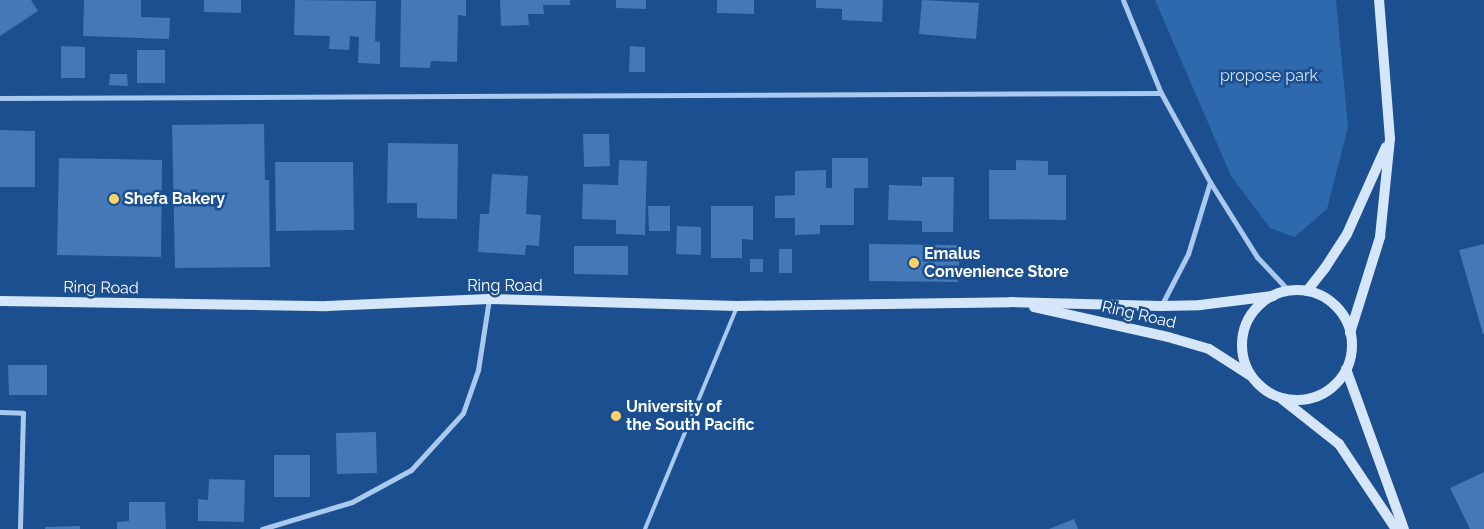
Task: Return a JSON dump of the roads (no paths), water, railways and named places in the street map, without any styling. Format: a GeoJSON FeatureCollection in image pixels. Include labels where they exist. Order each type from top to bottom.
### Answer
{"type":"FeatureCollection","features":[{"type":"Feature","properties":{"kind":"main road"},"geometry":{"type":"LineString","coordinates":[[1350,333],[1380,237],[1390,139],[1379,0]]}},
{"type":"Feature","properties":{"kind":"main road"},"geometry":{"type":"LineString","coordinates":[[1307,291],[1325,268],[1347,234],[1390,139]]}},
{"type":"Feature","properties":{"kind":"main road"},"geometry":{"type":"LineString","coordinates":[[1279,397],[1302,399],[1325,392],[1337,382],[1346,369],[1352,352],[1350,333],[1345,318],[1335,305],[1322,296],[1307,291],[1289,291],[1272,296],[1254,311],[1243,332],[1242,348],[1245,363],[1252,377],[1260,386],[1279,397],[1339,444],[1396,529]]}},
{"type":"Feature","properties":{"kind":"main road","name":"Ring Road"},"geometry":{"type":"LineString","coordinates":[[0,301],[327,306],[489,299],[737,306],[1011,302],[1161,306],[1225,303],[1272,296]]}},
{"type":"Feature","properties":{"kind":"main road","name":"Ring Road"},"geometry":{"type":"LineString","coordinates":[[1011,302],[1168,337],[1209,350],[1252,377]]}},
{"type":"Feature","properties":{"kind":"main road"},"geometry":{"type":"LineString","coordinates":[[1346,369],[1404,529]]}},
{"type":"Feature","properties":{"kind":"street"},"geometry":{"type":"LineString","coordinates":[[1123,0],[1161,93],[1210,182],[1257,257],[1289,291]]}},
{"type":"Feature","properties":{"kind":"street"},"geometry":{"type":"LineString","coordinates":[[0,98],[1161,93]]}},
{"type":"Feature","properties":{"kind":"street"},"geometry":{"type":"LineString","coordinates":[[1161,306],[1188,254],[1210,182]]}},
{"type":"Feature","properties":{"kind":"street"},"geometry":{"type":"LineString","coordinates":[[262,529],[352,502],[411,470],[463,413],[478,370],[489,299]]}},
{"type":"Feature","properties":{"kind":"street"},"geometry":{"type":"LineString","coordinates":[[0,412],[23,413],[20,529]]}},
{"type":"Feature","properties":{"kind":"lane"},"geometry":{"type":"LineString","coordinates":[[645,529],[737,306]]}},
{"type":"Feature","properties":{"kind":"place","name":"Shefa Bakery"},"geometry":{"type":"Point","coordinates":[114,199]}},
{"type":"Feature","properties":{"kind":"place","name":"Emalus Convenience Store"},"geometry":{"type":"Point","coordinates":[914,263]}},
{"type":"Feature","properties":{"kind":"place","name":"University of the South Pacific"},"geometry":{"type":"Point","coordinates":[616,416]}},
{"type":"Feature","properties":{"kind":"park label","name":"propose park"},"geometry":{"type":"Point","coordinates":[1269,76]}}]}
